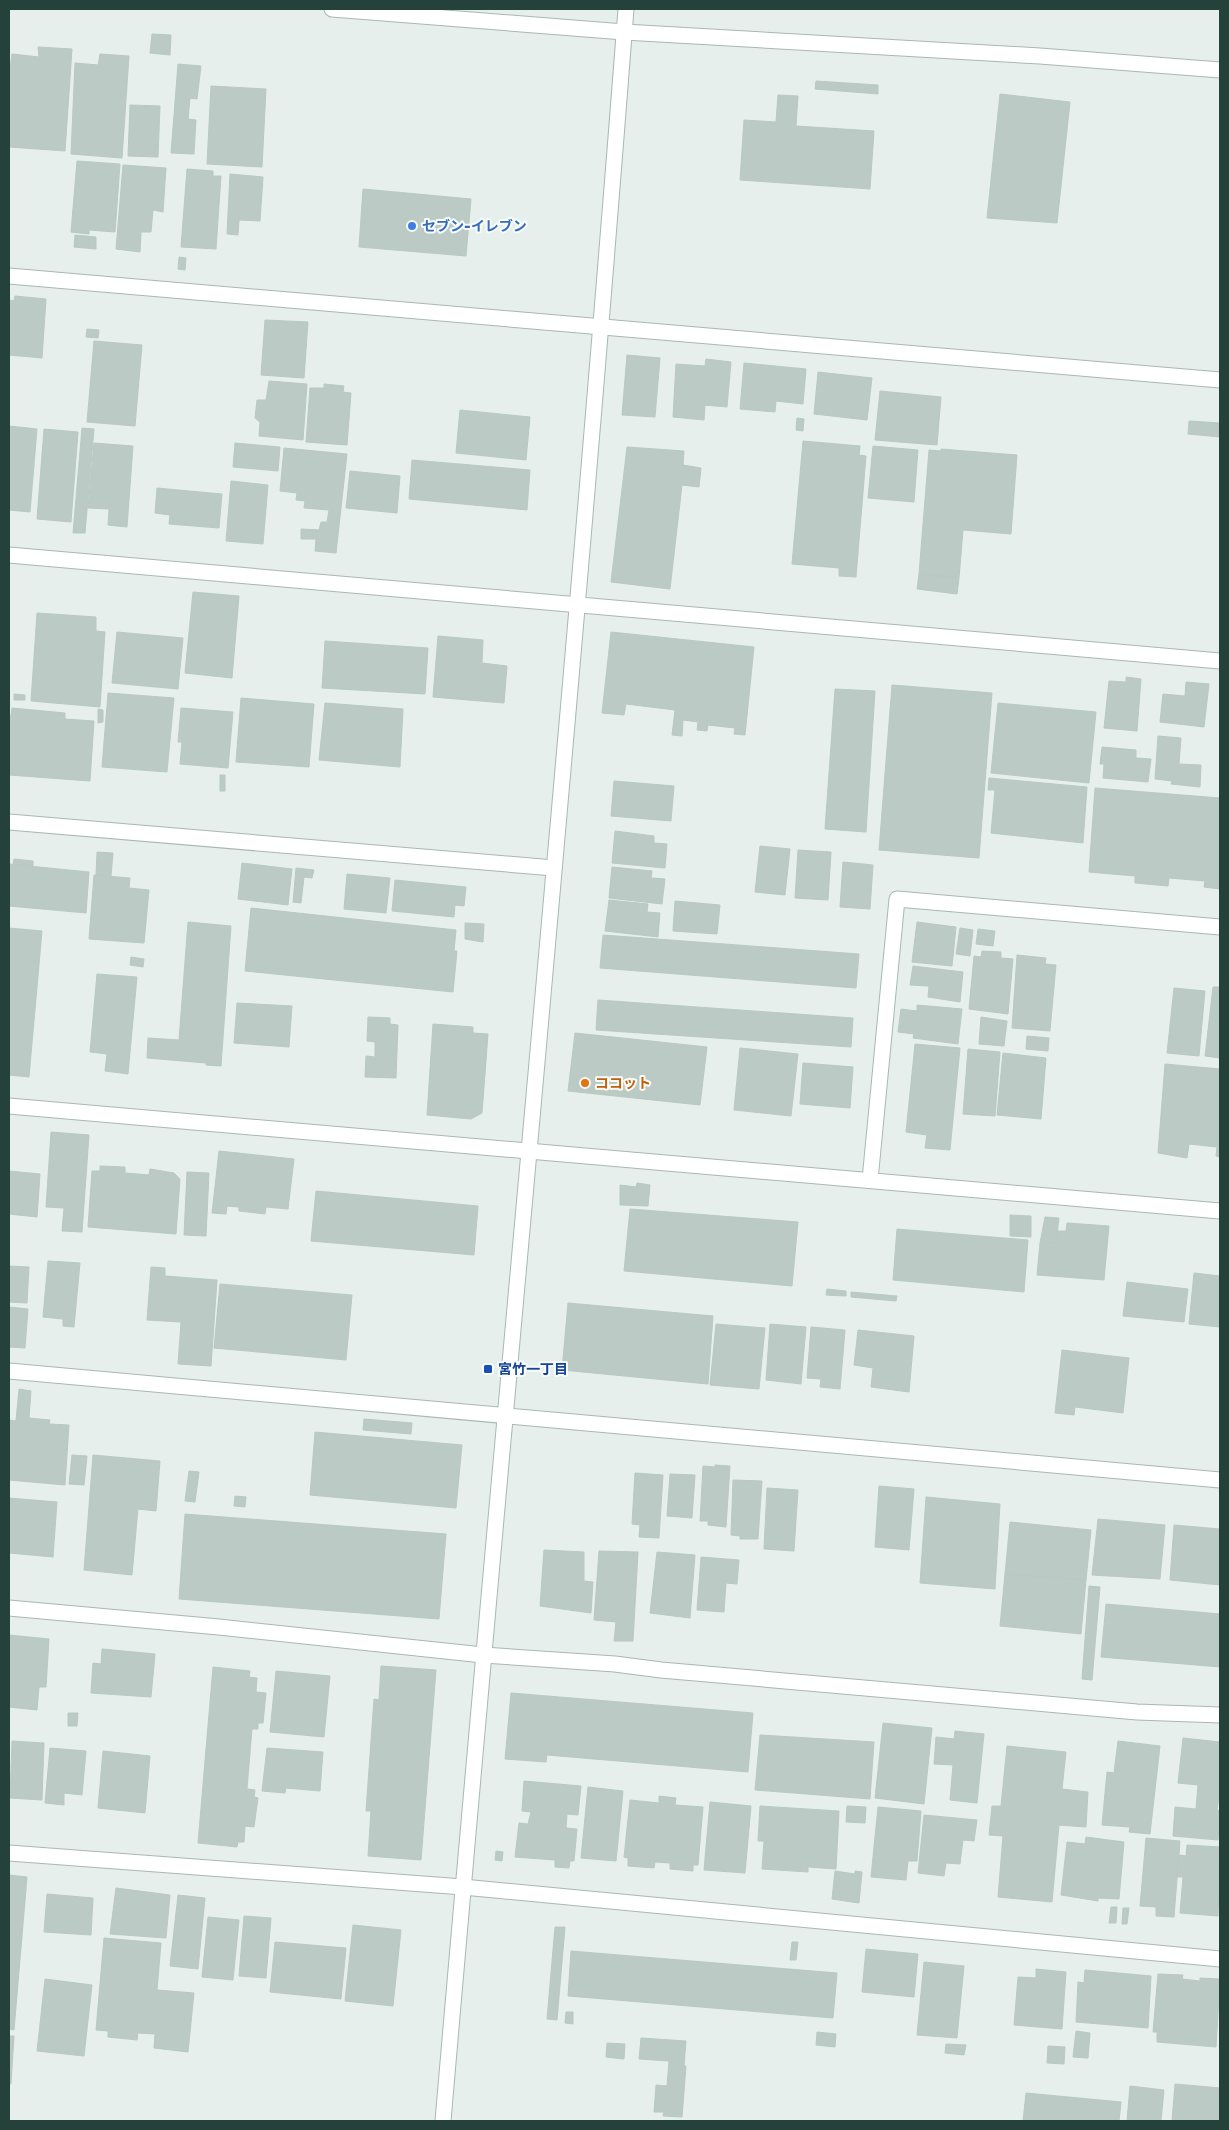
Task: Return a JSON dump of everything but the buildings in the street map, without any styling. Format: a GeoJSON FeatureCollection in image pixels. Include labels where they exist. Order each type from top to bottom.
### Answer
{"type":"FeatureCollection","features":[{"type":"Feature","properties":{"kind":"street"},"geometry":{"type":"LineString","coordinates":[[332,9],[624,32],[1040,56],[1220,70]]}},
{"type":"Feature","properties":{"kind":"street"},"geometry":{"type":"LineString","coordinates":[[443,2121],[530,1150],[601,328],[626,9]]}},
{"type":"Feature","properties":{"kind":"street"},"geometry":{"type":"LineString","coordinates":[[9,276],[1220,380]]}},
{"type":"Feature","properties":{"kind":"street"},"geometry":{"type":"LineString","coordinates":[[9,556],[1220,661]]}},
{"type":"Feature","properties":{"kind":"street"},"geometry":{"type":"LineString","coordinates":[[9,822],[554,868]]}},
{"type":"Feature","properties":{"kind":"street"},"geometry":{"type":"LineString","coordinates":[[870,1180],[897,899],[1220,927]]}},
{"type":"Feature","properties":{"kind":"street"},"geometry":{"type":"LineString","coordinates":[[9,1106],[1220,1210]]}},
{"type":"Feature","properties":{"kind":"street"},"geometry":{"type":"LineString","coordinates":[[9,1371],[506,1414],[1220,1480]]}},
{"type":"Feature","properties":{"kind":"street"},"geometry":{"type":"LineString","coordinates":[[9,1608],[219,1627],[484,1655],[615,1664],[661,1670],[1137,1712],[1220,1714]]}},
{"type":"Feature","properties":{"kind":"street"},"geometry":{"type":"LineString","coordinates":[[9,1853],[463,1887],[1220,1959]]}},
{"type":"Feature","properties":{"kind":"place","name":"セブン-イレブン"},"geometry":{"type":"Point","coordinates":[412,226]}},
{"type":"Feature","properties":{"kind":"place","name":"ココット"},"geometry":{"type":"Point","coordinates":[585,1083]}},
{"type":"Feature","properties":{"kind":"place","name":"宮竹一丁目"},"geometry":{"type":"Point","coordinates":[488,1369]}}]}
